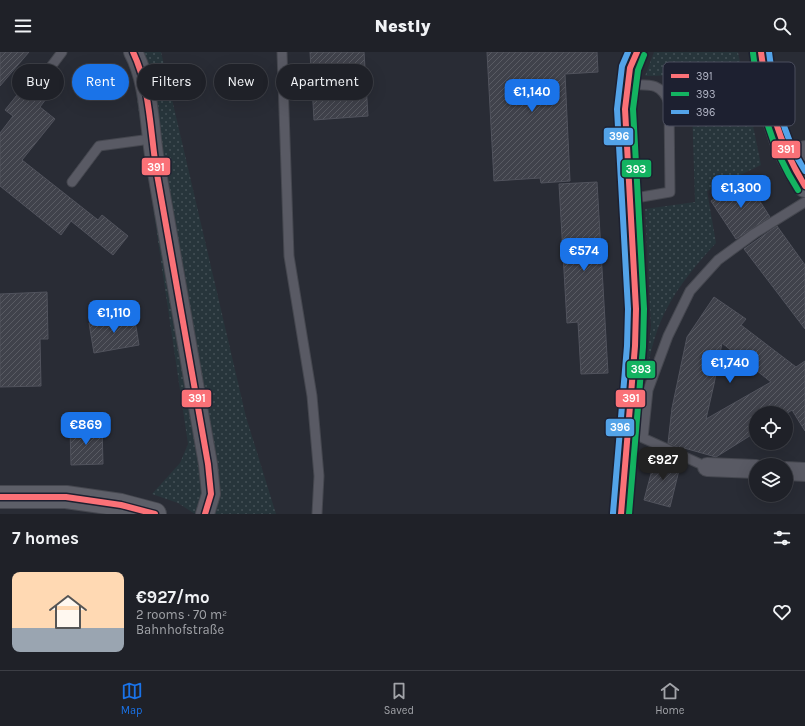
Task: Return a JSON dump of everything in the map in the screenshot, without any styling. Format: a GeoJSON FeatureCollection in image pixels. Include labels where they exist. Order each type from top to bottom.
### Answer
{"type":"FeatureCollection","features":[{"type":"Feature","properties":{"kind":"main road"},"geometry":{"type":"LineString","coordinates":[[761,52],[762,62]]}},
{"type":"Feature","properties":{"kind":"main road"},"geometry":{"type":"LineString","coordinates":[[778,126],[796,154],[805,186]]}},
{"type":"Feature","properties":{"kind":"main road"},"geometry":{"type":"LineString","coordinates":[[0,497],[66,497],[120,509],[155,514]]}},
{"type":"Feature","properties":{"kind":"street"},"geometry":{"type":"LineString","coordinates":[[133,52],[140,65],[144,83],[151,139],[208,464],[210,494],[205,514]]}},
{"type":"Feature","properties":{"kind":"street"},"geometry":{"type":"LineString","coordinates":[[621,514],[635,346],[636,309],[625,109],[626,85],[630,68],[637,52]]}},
{"type":"Feature","properties":{"kind":"street"},"geometry":{"type":"LineString","coordinates":[[707,467],[749,469]]}},
{"type":"Feature","properties":{"kind":"street"},"geometry":{"type":"LineString","coordinates":[[793,471],[805,472]]}},
{"type":"Feature","properties":{"kind":"lane"},"geometry":{"type":"LineString","coordinates":[[53,64],[62,52]]}},
{"type":"Feature","properties":{"kind":"lane"},"geometry":{"type":"LineString","coordinates":[[282,52],[290,256],[312,396],[319,476],[317,514]]}},
{"type":"Feature","properties":{"kind":"lane"},"geometry":{"type":"LineString","coordinates":[[626,85],[657,86],[663,90]]}},
{"type":"Feature","properties":{"kind":"lane"},"geometry":{"type":"LineString","coordinates":[[630,199],[670,192],[670,126]]}},
{"type":"Feature","properties":{"kind":"lane"},"geometry":{"type":"LineString","coordinates":[[72,182],[99,146],[151,139]]}},
{"type":"Feature","properties":{"kind":"lane"},"geometry":{"type":"LineString","coordinates":[[707,467],[643,438],[648,390],[668,336],[690,291],[718,260],[755,233],[805,202]]}},
{"type":"Feature","properties":{"kind":"shaded area"},"geometry":{"type":"Polygon","coordinates":[[[130,52],[161,52],[164,64],[137,64],[137,99],[130,52]]]}},
{"type":"Feature","properties":{"kind":"shaded area"},"geometry":{"type":"Polygon","coordinates":[[[654,52],[738,52],[740,62],[663,62],[663,76],[645,76],[654,52]]]}},
{"type":"Feature","properties":{"kind":"shaded area"},"geometry":{"type":"Polygon","coordinates":[[[137,100],[172,100],[246,417],[276,514],[195,514],[178,503],[152,494],[180,463],[188,444],[137,100]]]}},
{"type":"Feature","properties":{"kind":"shaded area"},"geometry":{"type":"Polygon","coordinates":[[[693,126],[753,126],[761,165],[707,191],[716,243],[688,276],[672,299],[666,311],[653,344],[642,394],[651,326],[645,209],[695,202],[693,126]]]}},
{"type":"Feature","properties":{"kind":"building"},"geometry":{"type":"Polygon","coordinates":[[[0,52],[29,52],[19,64],[12,64],[12,72],[0,86],[0,52]]]}},
{"type":"Feature","properties":{"kind":"building"},"geometry":{"type":"Polygon","coordinates":[[[310,52],[364,52],[365,64],[311,64],[310,52]]]}},
{"type":"Feature","properties":{"kind":"building"},"geometry":{"type":"Polygon","coordinates":[[[487,52],[597,52],[598,72],[565,74],[570,181],[541,183],[540,178],[494,181],[487,52]]]}},
{"type":"Feature","properties":{"kind":"building"},"geometry":{"type":"Polygon","coordinates":[[[13,100],[45,100],[40,107],[55,119],[22,160],[98,220],[102,215],[128,236],[113,255],[71,221],[61,235],[0,186],[0,133],[13,116],[5,110],[13,100]]]}},
{"type":"Feature","properties":{"kind":"building"},"geometry":{"type":"Polygon","coordinates":[[[313,100],[367,100],[368,116],[314,120],[313,100]]]}},
{"type":"Feature","properties":{"kind":"building"},"geometry":{"type":"Polygon","coordinates":[[[745,178],[770,217],[736,239],[711,201],[745,178]]]}},
{"type":"Feature","properties":{"kind":"building"},"geometry":{"type":"Polygon","coordinates":[[[597,182],[608,373],[581,374],[578,322],[567,323],[559,184],[597,182]]]}},
{"type":"Feature","properties":{"kind":"building"},"geometry":{"type":"Polygon","coordinates":[[[777,226],[805,265],[805,329],[744,249],[777,226]]]}},
{"type":"Feature","properties":{"kind":"building"},"geometry":{"type":"Polygon","coordinates":[[[47,292],[48,339],[40,339],[41,386],[0,387],[0,294],[47,292]]]}},
{"type":"Feature","properties":{"kind":"building"},"geometry":{"type":"Polygon","coordinates":[[[714,297],[746,319],[741,325],[796,367],[805,361],[805,431],[793,412],[793,406],[749,406],[749,436],[716,457],[684,448],[684,450],[668,443],[672,408],[687,337],[714,297]],[[722,343],[714,384],[706,419],[771,382],[722,343]]]}},
{"type":"Feature","properties":{"kind":"building"},"geometry":{"type":"Polygon","coordinates":[[[134,315],[139,345],[94,353],[89,323],[134,315]]]}},
{"type":"Feature","properties":{"kind":"building"},"geometry":{"type":"Polygon","coordinates":[[[102,427],[103,464],[71,465],[70,428],[102,427]]]}},
{"type":"Feature","properties":{"kind":"building"},"geometry":{"type":"Polygon","coordinates":[[[656,455],[666,457],[666,455],[681,462],[670,507],[644,500],[656,455]]]}},
{"type":"Feature","properties":{"kind":"transit line","name":"391"},"geometry":{"type":"LineString","coordinates":[[133,52],[139,66],[147,96],[157,174],[208,464],[211,494],[205,514]]}},
{"type":"Feature","properties":{"kind":"transit line","name":"396"},"geometry":{"type":"LineString","coordinates":[[613,513],[627,346],[628,309],[617,109],[622,66],[628,52]]}},
{"type":"Feature","properties":{"kind":"transit line","name":"391"},"geometry":{"type":"LineString","coordinates":[[621,514],[635,346],[636,309],[625,109],[630,68],[637,52]]}},
{"type":"Feature","properties":{"kind":"transit line","name":"391"},"geometry":{"type":"LineString","coordinates":[[761,52],[763,62]]}},
{"type":"Feature","properties":{"kind":"transit line","name":"396"},"geometry":{"type":"LineString","coordinates":[[769,52],[771,62]]}},
{"type":"Feature","properties":{"kind":"transit line","name":"393"},"geometry":{"type":"LineString","coordinates":[[753,53],[754,62]]}},
{"type":"Feature","properties":{"kind":"transit line","name":"393"},"geometry":{"type":"LineString","coordinates":[[629,514],[643,347],[644,309],[633,109],[638,70],[644,55]]}},
{"type":"Feature","properties":{"kind":"transit line","name":"393"},"geometry":{"type":"LineString","coordinates":[[769,126],[780,158],[798,190]]}},
{"type":"Feature","properties":{"kind":"transit line","name":"391"},"geometry":{"type":"LineString","coordinates":[[777,126],[788,154],[805,186]]}},
{"type":"Feature","properties":{"kind":"transit line","name":"396"},"geometry":{"type":"LineString","coordinates":[[784,126],[790,143],[805,171]]}},
{"type":"Feature","properties":{"kind":"transit line","name":"391"},"geometry":{"type":"LineString","coordinates":[[0,497],[66,497],[121,505],[155,514]]}}]}
